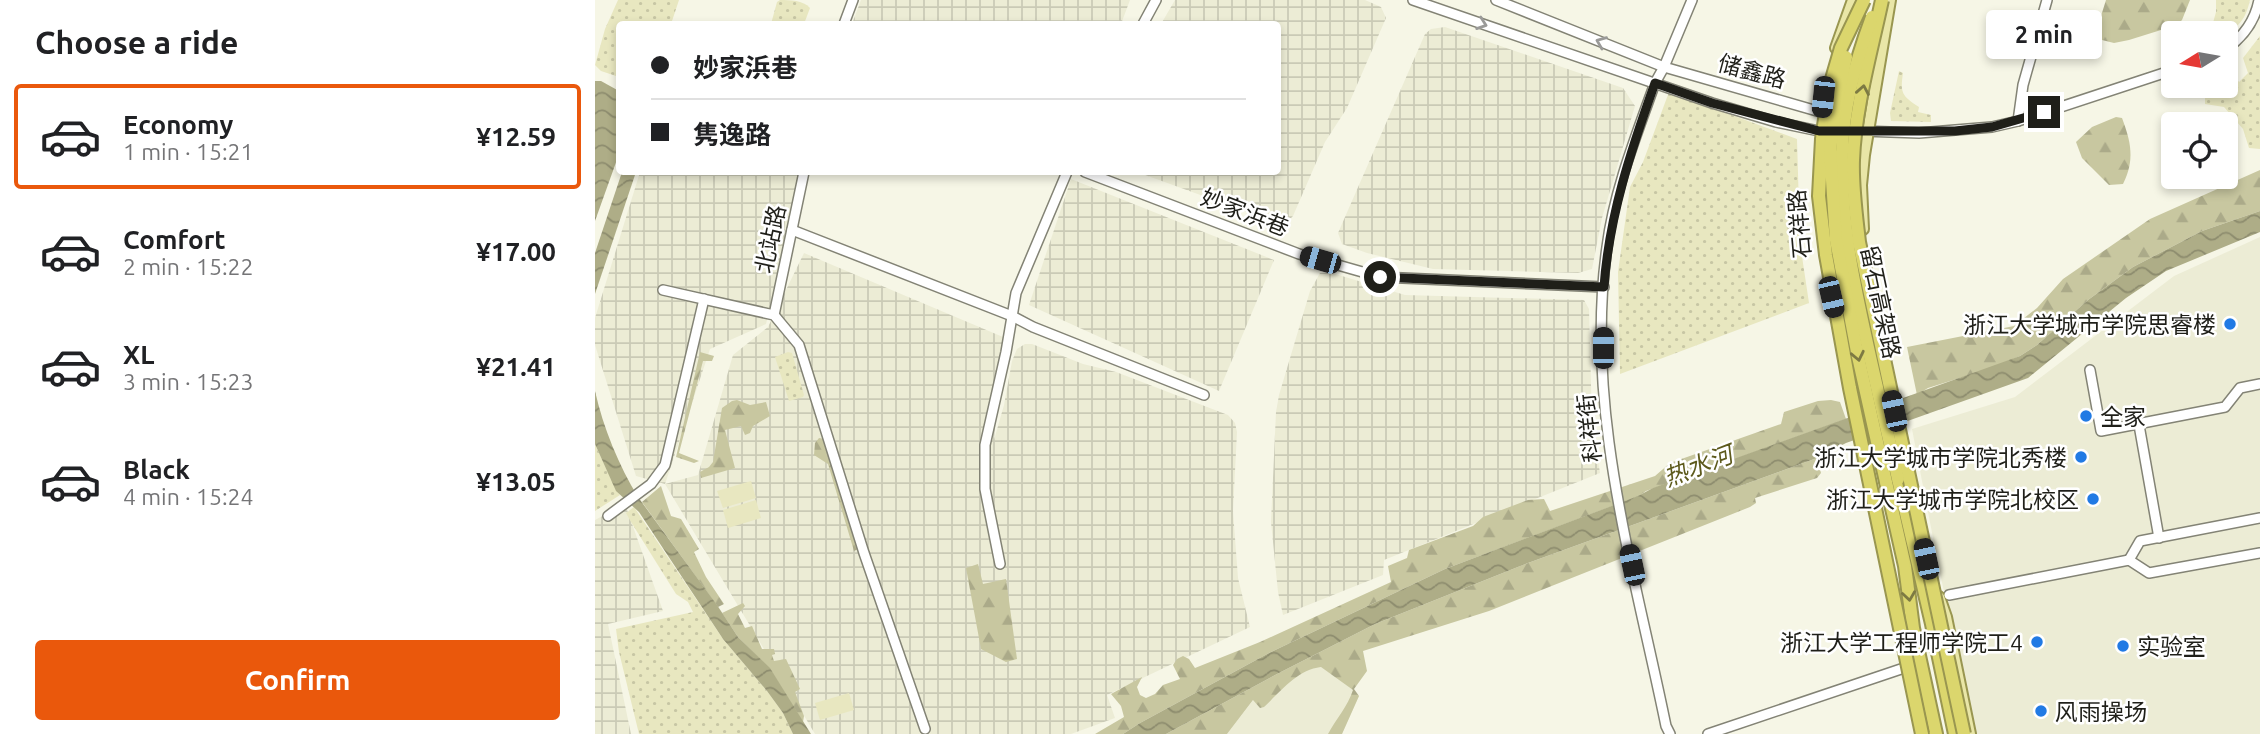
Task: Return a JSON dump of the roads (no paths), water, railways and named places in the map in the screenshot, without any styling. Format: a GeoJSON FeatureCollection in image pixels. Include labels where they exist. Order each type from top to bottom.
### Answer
{"type":"FeatureCollection","features":[{"type":"Feature","properties":{"kind":"highway","name":"留石高架路"},"geometry":{"type":"LineString","coordinates":[[1863,0],[1841,48],[1830,86],[1822,139],[1819,196],[1826,255],[1850,388],[1920,734]]}},
{"type":"Feature","properties":{"kind":"highway","name":"留石高架路"},"geometry":{"type":"LineString","coordinates":[[1863,0],[1846,56],[1830,150],[1836,240],[1844,284],[1892,480],[1932,624],[1955,734]]}},
{"type":"Feature","properties":{"kind":"highway","name":"留石高架路"},"geometry":{"type":"LineString","coordinates":[[1880,0],[1859,52],[1847,103],[1842,150],[1843,209],[1849,261],[1892,480],[1913,628],[1936,734]]}},
{"type":"Feature","properties":{"kind":"highway","name":"留石高架路"},"geometry":{"type":"LineString","coordinates":[[1880,0],[1853,160],[1858,229],[1967,734]]}},
{"type":"Feature","properties":{"kind":"highway"},"geometry":{"type":"LineString","coordinates":[[1932,624],[1956,712],[1967,734]]}},
{"type":"Feature","properties":{"kind":"highway"},"geometry":{"type":"LineString","coordinates":[[1913,628],[1920,734]]}},
{"type":"Feature","properties":{"kind":"main road","name":"石祥路"},"geometry":{"type":"LineString","coordinates":[[1853,0],[1825,83],[1815,192],[1821,254],[1894,576],[1895,627],[1920,734]]}},
{"type":"Feature","properties":{"kind":"main road"},"geometry":{"type":"LineString","coordinates":[[1891,0],[1861,185],[1868,295],[1926,559],[1946,617],[1967,734]]}},
{"type":"Feature","properties":{"kind":"street"},"geometry":{"type":"LineString","coordinates":[[845,21],[853,0]]}},
{"type":"Feature","properties":{"kind":"street"},"geometry":{"type":"LineString","coordinates":[[1145,21],[1156,0]]}},
{"type":"Feature","properties":{"kind":"street","name":"储鑫路"},"geometry":{"type":"LineString","coordinates":[[1413,0],[1712,103],[1819,131],[1868,131]]}},
{"type":"Feature","properties":{"kind":"street","name":"储鑫路"},"geometry":{"type":"LineString","coordinates":[[1496,0],[1664,67],[1821,111],[1868,131]]}},
{"type":"Feature","properties":{"kind":"street","name":"科祥街"},"geometry":{"type":"LineString","coordinates":[[1670,734],[1666,726],[1614,477],[1603,392],[1604,287],[1607,247],[1617,198],[1655,83],[1692,0]]}},
{"type":"Feature","properties":{"kind":"street"},"geometry":{"type":"LineString","coordinates":[[2018,121],[2023,85],[2047,0]]}},
{"type":"Feature","properties":{"kind":"street"},"geometry":{"type":"LineString","coordinates":[[2238,42],[2257,10],[2259,0]]}},
{"type":"Feature","properties":{"kind":"street"},"geometry":{"type":"LineString","coordinates":[[1868,131],[1955,131],[1992,127],[2161,74]]}},
{"type":"Feature","properties":{"kind":"street","name":"北站路"},"geometry":{"type":"LineString","coordinates":[[774,315],[803,175]]}},
{"type":"Feature","properties":{"kind":"street"},"geometry":{"type":"LineString","coordinates":[[1000,564],[985,489],[985,445],[1016,293],[1066,175]]}},
{"type":"Feature","properties":{"kind":"street","name":"妙家浜巷"},"geometry":{"type":"LineString","coordinates":[[1093,175],[1299,254],[1380,277],[1604,287]]}},
{"type":"Feature","properties":{"kind":"street"},"geometry":{"type":"LineString","coordinates":[[792,230],[1205,395]]}},
{"type":"Feature","properties":{"kind":"street"},"geometry":{"type":"LineString","coordinates":[[663,290],[774,315],[799,345],[864,553],[925,729]]}},
{"type":"Feature","properties":{"kind":"street"},"geometry":{"type":"LineString","coordinates":[[608,516],[652,484],[665,465],[704,299]]}},
{"type":"Feature","properties":{"kind":"street"},"geometry":{"type":"LineString","coordinates":[[2090,370],[2101,431],[2225,407],[2240,388],[2260,384]]}},
{"type":"Feature","properties":{"kind":"street"},"geometry":{"type":"LineString","coordinates":[[2139,425],[2159,538]]}},
{"type":"Feature","properties":{"kind":"street"},"geometry":{"type":"LineString","coordinates":[[2129,560],[2140,541],[2260,518]]}},
{"type":"Feature","properties":{"kind":"street"},"geometry":{"type":"LineString","coordinates":[[1949,595],[2129,560],[2149,573],[2260,553]]}},
{"type":"Feature","properties":{"kind":"street"},"geometry":{"type":"LineString","coordinates":[[1707,734],[1903,668]]}},
{"type":"Feature","properties":{"kind":"water"},"geometry":{"type":"Polygon","coordinates":[[[595,81],[601,81],[616,89],[616,162],[595,221],[595,81]]]}},
{"type":"Feature","properties":{"kind":"water"},"geometry":{"type":"Polygon","coordinates":[[[621,175],[635,175],[595,294],[595,253],[621,175]]]}},
{"type":"Feature","properties":{"kind":"water"},"geometry":{"type":"Polygon","coordinates":[[[2260,211],[2260,232],[2166,271],[2126,298],[2028,378],[1846,443],[1817,458],[1528,563],[1375,624],[1166,734],[1123,734],[1269,653],[1445,569],[1653,488],[2020,356],[2133,267],[2202,231],[2260,211]]]}},
{"type":"Feature","properties":{"kind":"water"},"geometry":{"type":"Polygon","coordinates":[[[595,391],[612,446],[638,497],[738,637],[770,668],[811,734],[793,734],[783,713],[723,639],[639,512],[616,491],[595,444],[595,391]]]}},
{"type":"Feature","properties":{"kind":"place","name":"浙江大学城市学院思睿楼"},"geometry":{"type":"Point","coordinates":[2230,324]}},
{"type":"Feature","properties":{"kind":"place","name":"全家"},"geometry":{"type":"Point","coordinates":[2086,416]}},
{"type":"Feature","properties":{"kind":"place","name":"浙江大学城市学院北秀楼"},"geometry":{"type":"Point","coordinates":[2081,457]}},
{"type":"Feature","properties":{"kind":"place","name":"浙江大学城市学院北校区"},"geometry":{"type":"Point","coordinates":[2093,499]}},
{"type":"Feature","properties":{"kind":"place","name":"浙江大学工程师学院工4"},"geometry":{"type":"Point","coordinates":[2037,642]}},
{"type":"Feature","properties":{"kind":"place","name":"实验室"},"geometry":{"type":"Point","coordinates":[2123,646]}},
{"type":"Feature","properties":{"kind":"place","name":"风雨操场"},"geometry":{"type":"Point","coordinates":[2041,711]}},
{"type":"Feature","properties":{"kind":"water label","name":"热水河"},"geometry":{"type":"Point","coordinates":[1698,466]}}]}
